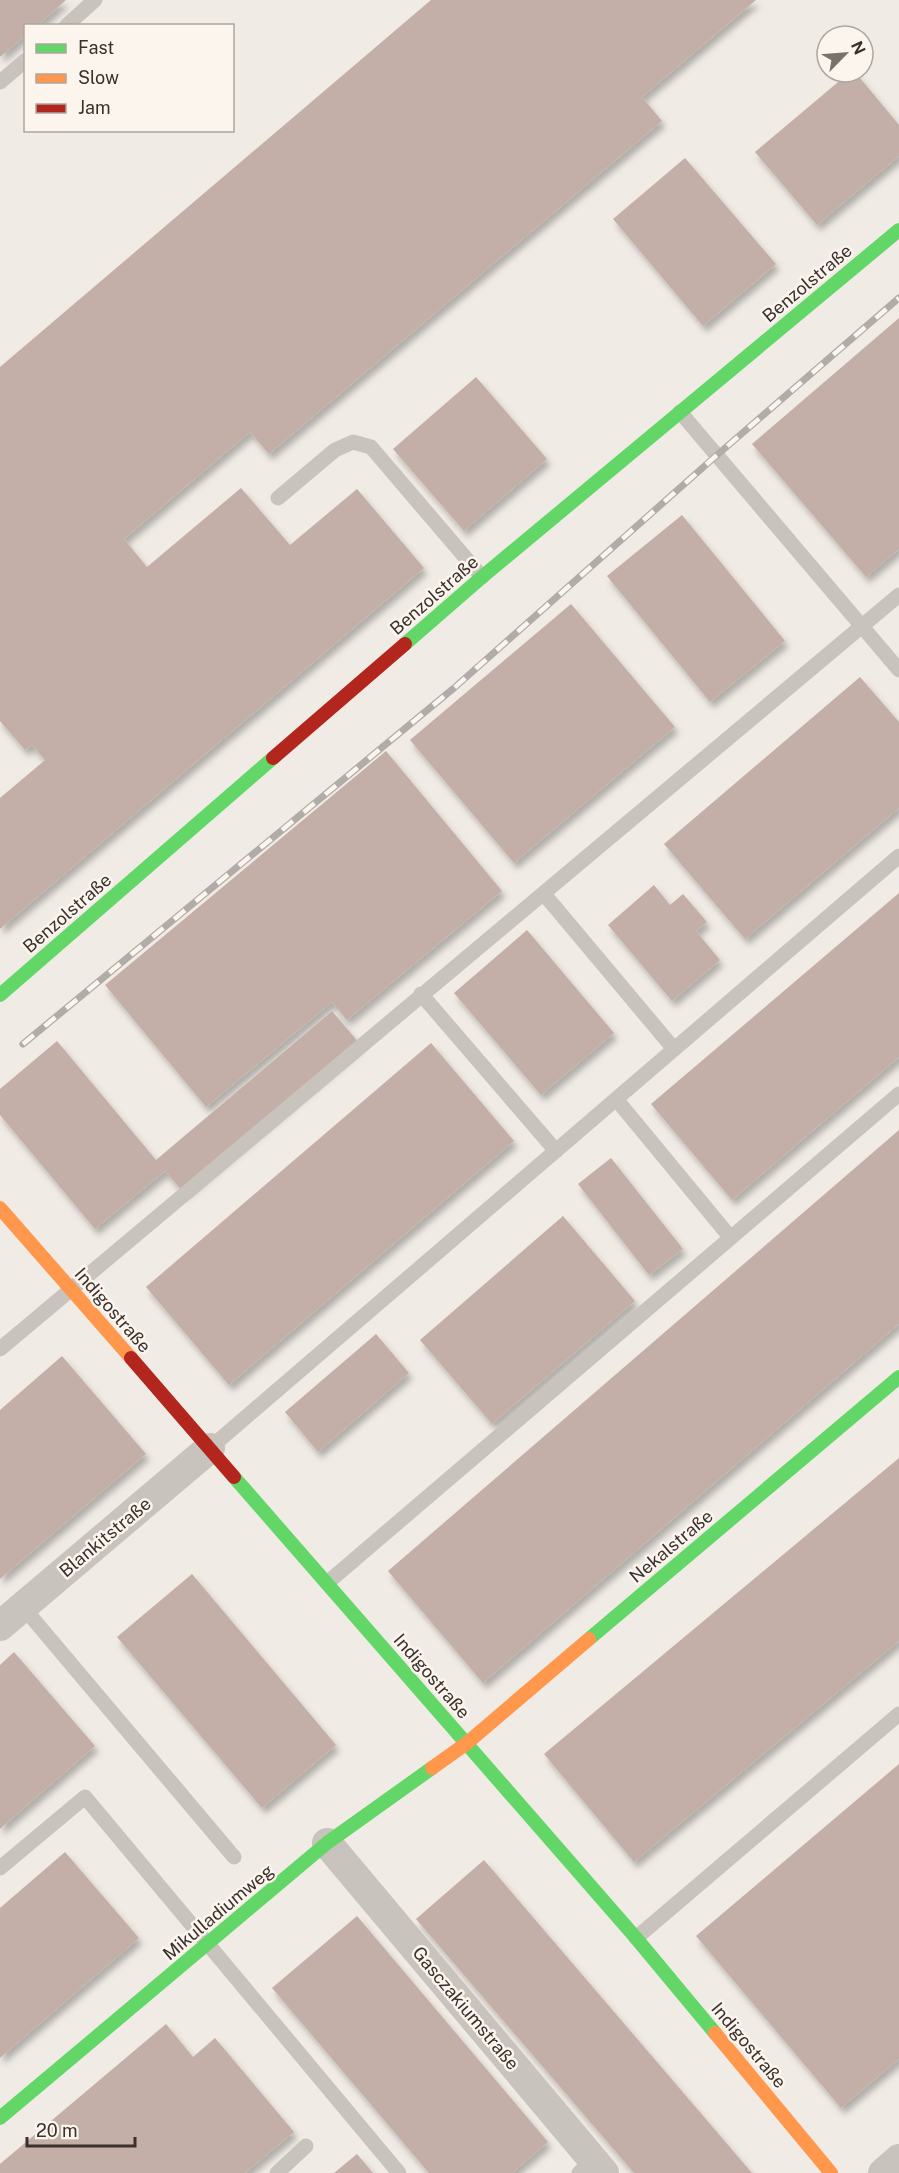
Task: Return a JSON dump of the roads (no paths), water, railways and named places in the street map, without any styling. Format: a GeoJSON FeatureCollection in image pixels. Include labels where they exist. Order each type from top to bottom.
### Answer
{"type":"FeatureCollection","features":[{"type":"Feature","properties":{"kind":"street","name":"Benzolstraße"},"geometry":{"type":"LineString","coordinates":[[0,995],[482,577],[899,230]]}},
{"type":"Feature","properties":{"kind":"street","name":"Indigostraße"},"geometry":{"type":"LineString","coordinates":[[0,1208],[636,1938],[831,2173]]}},
{"type":"Feature","properties":{"kind":"street","name":"Nekalstraße"},"geometry":{"type":"LineString","coordinates":[[467,1743],[899,1377]]}},
{"type":"Feature","properties":{"kind":"street","name":"Blankitstraße"},"geometry":{"type":"LineString","coordinates":[[0,1626],[210,1448]]}},
{"type":"Feature","properties":{"kind":"street","name":"Mikulladiumweg"},"geometry":{"type":"LineString","coordinates":[[0,2118],[327,1843],[467,1743]]}},
{"type":"Feature","properties":{"kind":"street","name":"Gasczakiumstraße"},"geometry":{"type":"LineString","coordinates":[[327,1843],[592,2169]]}},
{"type":"Feature","properties":{"kind":"street"},"geometry":{"type":"LineString","coordinates":[[883,2173],[899,2159]]}},
{"type":"Feature","properties":{"kind":"lane"},"geometry":{"type":"LineString","coordinates":[[68,24],[95,0]]}},
{"type":"Feature","properties":{"kind":"lane"},"geometry":{"type":"LineString","coordinates":[[0,82],[24,62]]}},
{"type":"Feature","properties":{"kind":"lane"},"geometry":{"type":"LineString","coordinates":[[680,412],[899,670]]}},
{"type":"Feature","properties":{"kind":"lane"},"geometry":{"type":"LineString","coordinates":[[278,498],[335,450],[353,442],[371,447],[482,577]]}},
{"type":"Feature","properties":{"kind":"lane"},"geometry":{"type":"LineString","coordinates":[[0,1350],[421,994],[544,894],[899,595]]}},
{"type":"Feature","properties":{"kind":"lane"},"geometry":{"type":"LineString","coordinates":[[210,1448],[899,856]]}},
{"type":"Feature","properties":{"kind":"lane"},"geometry":{"type":"LineString","coordinates":[[544,894],[674,1049]]}},
{"type":"Feature","properties":{"kind":"lane"},"geometry":{"type":"LineString","coordinates":[[421,994],[556,1151]]}},
{"type":"Feature","properties":{"kind":"lane"},"geometry":{"type":"LineString","coordinates":[[327,1583],[899,1094]]}},
{"type":"Feature","properties":{"kind":"lane"},"geometry":{"type":"LineString","coordinates":[[616,1100],[730,1237]]}},
{"type":"Feature","properties":{"kind":"lane"},"geometry":{"type":"LineString","coordinates":[[23,1606],[234,1857]]}},
{"type":"Feature","properties":{"kind":"lane"},"geometry":{"type":"LineString","coordinates":[[636,1938],[899,1714]]}},
{"type":"Feature","properties":{"kind":"lane"},"geometry":{"type":"LineString","coordinates":[[0,1868],[85,1797],[399,2173]]}},
{"type":"Feature","properties":{"kind":"lane"},"geometry":{"type":"LineString","coordinates":[[277,2173],[306,2146]]}},
{"type":"Feature","properties":{"kind":"railway"},"geometry":{"type":"LineString","coordinates":[[23,1044],[454,688],[717,455],[899,298]]}}]}
